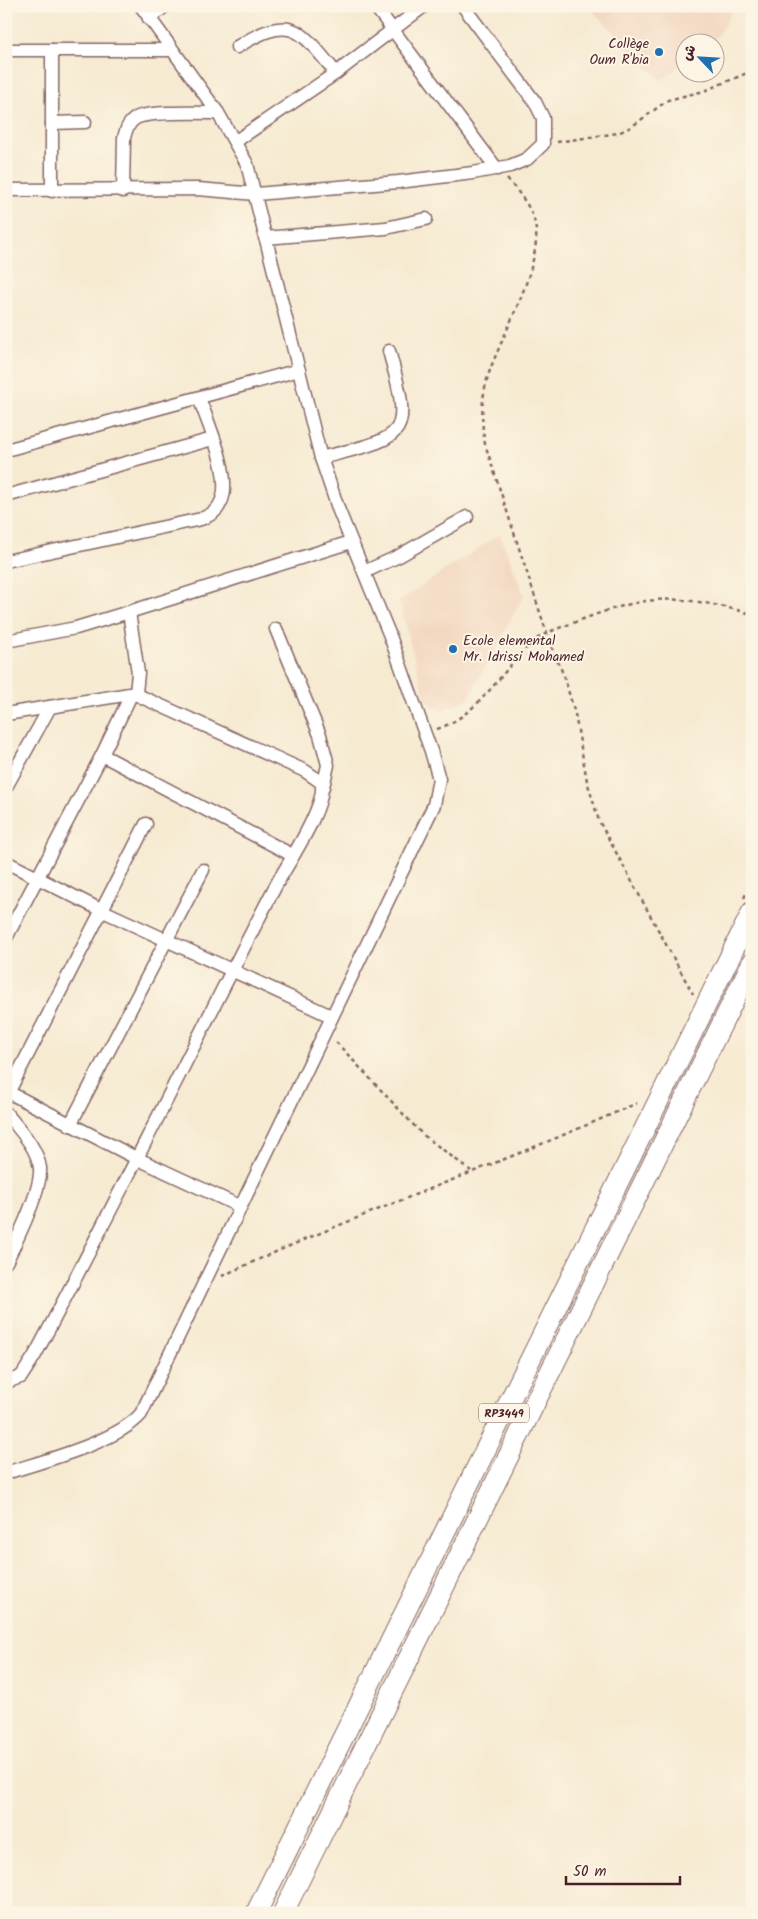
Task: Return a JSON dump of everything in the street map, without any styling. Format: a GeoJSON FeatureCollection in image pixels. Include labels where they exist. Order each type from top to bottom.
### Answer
{"type":"FeatureCollection","features":[{"type":"Feature","properties":{"kind":"highway","name":"RP3449"},"geometry":{"type":"LineString","coordinates":[[256,1913],[752,912]]}},
{"type":"Feature","properties":{"kind":"highway","name":"RP3449"},"geometry":{"type":"LineString","coordinates":[[283,1913],[752,963]]}},
{"type":"Feature","properties":{"kind":"street"},"geometry":{"type":"LineString","coordinates":[[6,1473],[108,1438],[132,1424],[147,1401],[200,1286],[434,804],[438,779],[437,766],[390,636],[351,542],[321,458],[247,164],[236,141],[218,113],[170,50],[141,6]]}},
{"type":"Feature","properties":{"kind":"street"},"geometry":{"type":"LineString","coordinates":[[149,19],[165,6]]}},
{"type":"Feature","properties":{"kind":"street"},"geometry":{"type":"LineString","coordinates":[[375,6],[497,169]]}},
{"type":"Feature","properties":{"kind":"street"},"geometry":{"type":"LineString","coordinates":[[236,141],[336,73],[424,6]]}},
{"type":"Feature","properties":{"kind":"street"},"geometry":{"type":"LineString","coordinates":[[6,190],[123,191],[198,189],[256,194],[398,182],[497,169],[527,159],[542,144],[543,118],[534,102],[463,6]]}},
{"type":"Feature","properties":{"kind":"street"},"geometry":{"type":"LineString","coordinates":[[237,47],[272,29],[288,28],[301,34],[336,73]]}},
{"type":"Feature","properties":{"kind":"street"},"geometry":{"type":"LineString","coordinates":[[6,50],[170,50]]}},
{"type":"Feature","properties":{"kind":"street"},"geometry":{"type":"LineString","coordinates":[[52,50],[52,191]]}},
{"type":"Feature","properties":{"kind":"street"},"geometry":{"type":"LineString","coordinates":[[123,191],[124,138],[132,121],[137,117],[155,114],[218,113]]}},
{"type":"Feature","properties":{"kind":"street"},"geometry":{"type":"LineString","coordinates":[[52,123],[85,122]]}},
{"type":"Feature","properties":{"kind":"street"},"geometry":{"type":"LineString","coordinates":[[265,238],[386,228],[426,219]]}},
{"type":"Feature","properties":{"kind":"street"},"geometry":{"type":"LineString","coordinates":[[321,458],[383,441],[399,428],[402,419],[402,404],[389,351]]}},
{"type":"Feature","properties":{"kind":"street"},"geometry":{"type":"LineString","coordinates":[[6,450],[299,370]]}},
{"type":"Feature","properties":{"kind":"street"},"geometry":{"type":"LineString","coordinates":[[6,561],[178,525],[212,514],[221,504],[224,489],[214,439],[199,398]]}},
{"type":"Feature","properties":{"kind":"street"},"geometry":{"type":"LineString","coordinates":[[6,496],[214,439]]}},
{"type":"Feature","properties":{"kind":"street"},"geometry":{"type":"LineString","coordinates":[[364,572],[399,556],[466,517]]}},
{"type":"Feature","properties":{"kind":"street"},"geometry":{"type":"LineString","coordinates":[[6,641],[76,628],[351,542]]}},
{"type":"Feature","properties":{"kind":"street"},"geometry":{"type":"LineString","coordinates":[[6,938],[133,694],[138,690],[138,673],[129,612]]}},
{"type":"Feature","properties":{"kind":"street"},"geometry":{"type":"LineString","coordinates":[[276,629],[320,735],[328,765],[323,787]]}},
{"type":"Feature","properties":{"kind":"street"},"geometry":{"type":"LineString","coordinates":[[6,714],[133,694],[305,771],[321,782],[324,792],[315,813],[232,969],[28,1367],[21,1377],[6,1382]]}},
{"type":"Feature","properties":{"kind":"street"},"geometry":{"type":"LineString","coordinates":[[6,787],[50,707]]}},
{"type":"Feature","properties":{"kind":"street"},"geometry":{"type":"LineString","coordinates":[[102,755],[292,855]]}},
{"type":"Feature","properties":{"kind":"street"},"geometry":{"type":"LineString","coordinates":[[146,824],[7,1094],[136,1158],[240,1206]]}},
{"type":"Feature","properties":{"kind":"street"},"geometry":{"type":"LineString","coordinates":[[6,862],[101,910],[331,1016]]}},
{"type":"Feature","properties":{"kind":"street"},"geometry":{"type":"LineString","coordinates":[[70,1125],[203,870]]}},
{"type":"Feature","properties":{"kind":"street"},"geometry":{"type":"LineString","coordinates":[[6,1113],[34,1152],[40,1176],[31,1203],[6,1262]]}},
{"type":"Feature","properties":{"kind":"path"},"geometry":{"type":"LineString","coordinates":[[542,144],[574,141],[618,133],[631,127],[668,100],[704,92],[752,71]]}},
{"type":"Feature","properties":{"kind":"path"},"geometry":{"type":"LineString","coordinates":[[497,169],[516,190],[534,218],[535,244],[528,280],[487,378],[481,423],[485,444],[546,632],[575,714],[587,780],[599,821],[695,998]]}},
{"type":"Feature","properties":{"kind":"path"},"geometry":{"type":"LineString","coordinates":[[425,733],[447,726],[473,709],[529,646],[546,632],[642,600],[682,598],[707,602],[752,614]]}},
{"type":"Feature","properties":{"kind":"path"},"geometry":{"type":"LineString","coordinates":[[325,1030],[422,1134],[471,1171]]}},
{"type":"Feature","properties":{"kind":"path"},"geometry":{"type":"LineString","coordinates":[[200,1286],[340,1223],[568,1134],[638,1103]]}},
{"type":"Feature","properties":{"kind":"shaded area","name":"Collège Oum R'bia"},"geometry":{"type":"Polygon","coordinates":[[[588,6],[735,6],[720,32],[676,32],[676,69],[661,81],[588,6]]]}},
{"type":"Feature","properties":{"kind":"shaded area","name":"Ecole elemental Mr. Idrissi Mohamed"},"geometry":{"type":"Polygon","coordinates":[[[500,534],[524,595],[468,699],[440,711],[425,698],[399,601],[500,534]]]}},
{"type":"Feature","properties":{"kind":"place","name":"Collège Oum R'bia"},"geometry":{"type":"Point","coordinates":[659,52]}},
{"type":"Feature","properties":{"kind":"place","name":"Ecole elemental Mr. Idrissi Mohamed"},"geometry":{"type":"Point","coordinates":[453,649]}}]}
